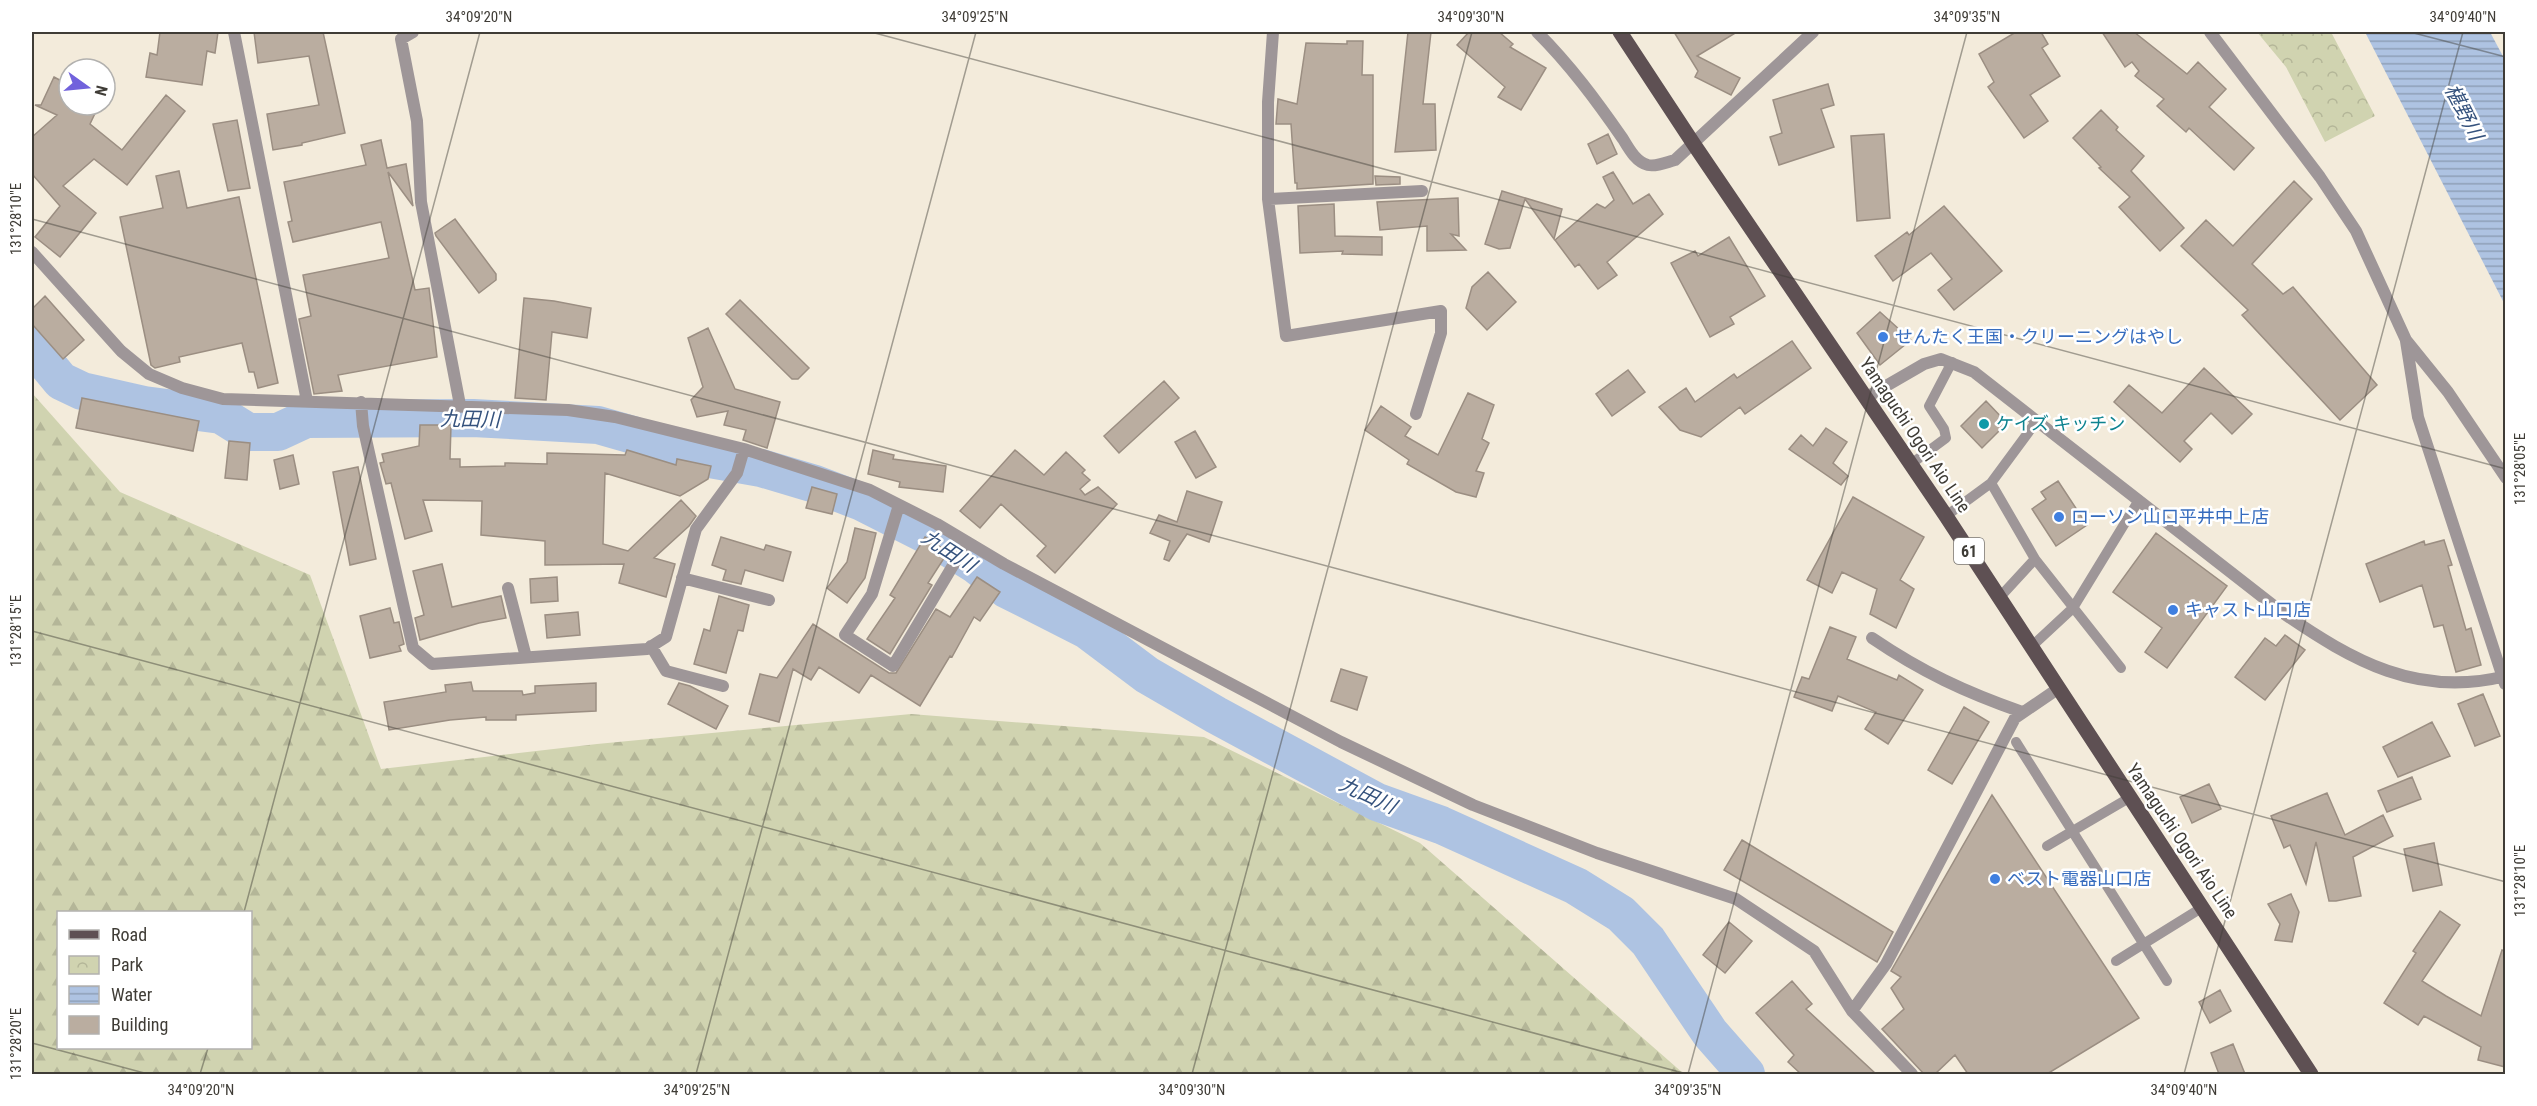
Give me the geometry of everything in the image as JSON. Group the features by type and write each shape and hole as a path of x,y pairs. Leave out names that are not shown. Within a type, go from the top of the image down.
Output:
{"main road":[{"name":"Yamaguchi Ogori Aio Line","path":"1620,32 2000,597 2311,1074"}],"street":[{"path":"234,32 307,401"},
{"path":"413,32 401,39 417,121 421,202 460,405"},
{"path":"1274,32 1268,102 1268,199 1286,336 1441,311 1442,333 1416,414"},
{"path":"1536,32 1567,61 1635,157 1647,165 1660,165 1675,160 1813,32"},
{"path":"2210,32 2320,177 2356,231 2406,340 2448,392 2505,478"},
{"path":"1268,199 1422,191"},
{"path":"32,252 121,351 149,374 182,388 223,399 307,401 361,407 460,405 568,410 615,417 870,490 898,509 1341,742 1473,805 1597,853 1736,898 1815,951 1852,1011 1912,1074"},
{"path":"1867,397 1924,364 1941,359 1952,362 1974,372 2283,613 2331,646 2376,668 2416,679 2464,684 2505,679 2418,417 2406,340"},
{"path":"361,407 363,426 412,648 432,664 647,649 666,637 696,529 737,473 743,452"},
{"path":"898,509 872,594 845,634 892,666 966,545"},
{"path":"682,578 769,600"},
{"path":"508,588 526,657"},
{"path":"1872,638 1906,661 1968,693 2022,712"},
{"path":"651,646 666,670 723,686"},
{"path":"1852,1011 1886,964 2015,718 2060,688"}],"lane":[{"path":"1911,464 1946,438 1944,429 1929,406 1952,362"},
{"path":"1946,516 1991,483 2036,422"},
{"path":"1991,483 2035,559 2121,668"},
{"path":"2032,646 2073,608 2139,500"},
{"path":"2000,597 2035,559"},
{"path":"2016,741 2167,981"},
{"path":"2047,846 2129,798"},
{"path":"2116,961 2203,907"}],"green space":[{"path":"2257,32 2331,32 2375,116 2325,142 2286,67"},
{"path":"32,393 120,492 310,575 381,769 597,744 911,714 1204,737 1420,843 1684,1074 32,1074"}],"water":[{"name":"椹野川","path":"2365,32 2490,32 2505,60 2505,305"}],"building":[{"path":"160,32 218,32 215,53 207,51 202,85 146,77 150,53 157,55"},
{"path":"254,32 323,32 345,133 273,150 267,114 319,105 309,56 258,63"},
{"path":"1408,32 1431,32 1423,104 1435,104 1436,150 1395,152"},
{"path":"1469,32 1499,32 1513,44 1510,47 1546,68 1521,110 1498,97 1505,87 1457,45"},
{"path":"1674,32 1737,32 1697,56 1740,78 1731,95 1695,77 1698,71"},
{"path":"2016,32 2041,32 2048,44 2042,48 2060,76 2030,95 2048,121 2024,138 1988,87 1994,82 1979,54"},
{"path":"2102,32 2134,32 2187,74 2198,62 2226,89 2209,107 2254,148 2234,170 2189,128 2186,132 2157,106 2164,99 2135,76 2139,71 2132,62 2125,67"},
{"path":"1347,41 1363,41 1362,75 1373,75 1373,184 1297,189 1291,124 1276,124 1278,99 1297,104 1306,43 1347,44"},
{"path":"54,77 57,79 57,115 35,105 41,105"},
{"path":"1828,84 1834,105 1821,109 1834,147 1779,165 1770,137 1782,133 1773,100"},
{"path":"166,95 185,111 127,185 94,159 63,186 96,213 60,257 35,237 60,206 32,174 32,137 57,115 57,117 93,117 90,124 122,150"},
{"path":"2101,110 2118,127 2116,130 2144,156 2131,171 2184,228 2160,251 2119,207 2130,197 2099,168 2101,167 2073,138"},
{"path":"237,120 250,188 228,191 213,124"},
{"path":"1608,134 1617,154 1597,164 1588,144"},
{"path":"1884,134 1890,218 1857,221 1851,136"},
{"path":"381,140 387,168 406,164 413,206 388,172 415,290 429,288 437,357 338,375 342,391 314,394 299,319 311,316 303,275 389,258 381,222 293,242 288,222 292,221 284,182 366,165 361,145"},
{"path":"179,171 187,208 239,197 278,383 258,388 254,372 249,372 242,343 179,357 180,362 155,368 151,365 120,217 163,208 156,176"},
{"path":"1613,172 1633,204 1649,194 1663,214 1607,262 1617,275 1598,289 1579,264 1575,267 1555,240 1597,204 1605,208 1614,200 1603,177"},
{"path":"1375,176 1400,177 1400,184 1376,185"},
{"path":"2294,181 2312,199 2252,264 2283,294 2293,287 2377,385 2340,420 2242,315 2248,310 2181,246 2206,220 2233,246"},
{"path":"1502,191 1562,209 1554,239 1525,199 1510,248 1499,249 1485,244"},
{"path":"1458,198 1459,236 1451,234 1466,250 1427,251 1427,226 1380,230 1377,202"},
{"path":"1334,204 1335,236 1382,237 1382,255 1342,254 1343,251 1300,253 1298,206"},
{"path":"1944,206 2002,271 1954,310 1938,290 1952,279 1931,253 1893,281 1875,256 1907,232 1909,235"},
{"path":"455,219 496,274 496,280 479,293 435,233"},
{"path":"1729,237 1765,296 1730,317 1734,324 1710,337 1671,263 1695,251 1698,256"},
{"path":"1488,272 1516,302 1487,330 1466,308 1472,287"},
{"path":"45,296 84,340 63,359 32,324 32,309"},
{"path":"524,298 591,308 587,338 552,332 546,400 515,398"},
{"path":"740,300 809,368 798,379 792,379 726,314"},
{"name":"せんたく王国・クリーニングはやし","path":"1880,312 1911,340 1880,365 1857,333"},
{"path":"708,328 735,389 780,402 767,448 743,440 746,430 724,425 728,411 697,417 691,400 703,387 688,338"},
{"path":"1792,341 1811,368 1745,414 1740,407 1701,437 1680,430 1659,407 1686,388 1695,402 1734,374 1737,378"},
{"path":"2204,368 2252,414 2232,434 2211,413 2184,441 2192,449 2180,462 2114,402 2129,385 2162,413"},
{"path":"1628,370 1645,392 1612,416 1596,394"},
{"path":"1164,381 1179,398 1119,453 1104,436"},
{"path":"1468,393 1494,405 1482,439 1489,443 1476,471 1484,473 1476,497 1456,492 1407,464 1409,460 1365,430 1381,406 1411,427 1405,436 1438,455"},
{"path":"82,398 199,421 193,451 76,428"},
{"name":"ケイズ キッチン","path":"1986,401 2007,423 1982,448 1961,426"},
{"path":"420,425 451,425 450,459 460,459 460,467 505,466 505,463 547,464 547,453 625,455 627,450 676,465 677,459 711,466 708,479 680,496 605,473 603,544 628,551 681,500 696,516 689,526 654,558 675,564 666,597 619,583 624,564 545,565 545,541 481,535 482,501 423,500 432,531 405,539 391,483 386,484 380,463 384,462 382,454 419,446"},
{"path":"1826,428 1847,442 1833,463 1848,476 1841,485 1789,449 1801,435 1813,446"},
{"path":"1195,431 1216,467 1196,478 1175,442"},
{"path":"229,441 250,443 247,480 225,478"},
{"path":"873,450 894,455 893,459 946,466 943,492 899,487 900,482 868,474"},
{"path":"1015,450 1044,475 1066,452 1085,470 1082,473 1090,480 1080,489 1085,495 1098,487 1117,504 1055,573 1037,556 1046,546 1001,504 980,528 960,511"},
{"path":"293,455 299,484 280,489 274,460"},
{"path":"358,467 376,559 350,565 333,472"},
{"name":"ローソン山口平井中上店","path":"2058,481 2087,525 2056,546 2032,509 2046,499 2041,492"},
{"path":"812,487 837,494 832,514 806,508"},
{"path":"1187,491 1222,502 1209,542 1187,534 1169,561 1164,559 1170,541 1150,533 1159,515 1177,522"},
{"path":"1853,497 1924,537 1900,580 1914,589 1896,628 1870,614 1877,589 1842,572 1832,593 1807,580"},
{"path":"855,528 876,533 865,578 847,603 827,588 847,562"},
{"name":"キャスト山口店","path":"2156,533 2227,586 2167,668 2145,652 2162,628 2113,592"},
{"path":"721,537 764,550 766,545 791,552 783,581 745,570 741,584 723,580 726,570 712,565"},
{"path":"925,537 948,552 928,583 932,585 890,654 867,639 895,598 890,595"},
{"path":"2444,540 2452,565 2448,566 2466,630 2471,628 2481,665 2456,672 2443,625 2434,627 2422,585 2380,602 2366,564 2424,541 2425,545"},
{"path":"442,564 452,607 501,596 506,618 479,623 420,640 415,618 424,615 413,571"},
{"path":"557,577 558,601 531,603 530,579"},
{"path":"977,577 1000,592 980,621 974,617 952,657 950,656 920,706 871,675 859,693 819,667 811,680 793,669 779,722 749,714 760,674 777,678 813,624 889,673 896,673 936,609 950,617"},
{"path":"719,596 749,605 743,631 738,630 726,673 694,664 704,629 710,631"},
{"path":"390,608 394,623 399,622 404,644 399,646 401,651 370,658 360,616"},
{"path":"578,612 580,635 547,638 545,615"},
{"path":"1830,627 1856,637 1847,659 1897,680 1899,675 1923,690 1888,744 1865,729 1876,712 1838,696 1832,711 1794,697 1802,677 1809,679"},
{"path":"2285,635 2305,650 2265,700 2235,677 2265,638 2276,646"},
{"path":"1341,669 1367,677 1357,710 1331,701"},
{"path":"471,682 473,691 522,691 523,695 535,693 535,686 596,683 596,711 516,715 516,720 486,720 486,717 450,720 389,730 384,702 446,692 445,685"},
{"path":"679,683 690,686 728,706 716,729 668,704"},
{"path":"2483,694 2500,736 2475,746 2458,704"},
{"path":"1964,707 1989,722 1952,784 1928,770"},
{"path":"2432,722 2450,756 2398,777 2383,747"},
{"path":"2412,777 2421,799 2387,812 2378,791"},
{"path":"2209,784 2221,809 2192,823 2180,797"},
{"path":"2327,793 2345,835 2383,815 2393,836 2353,857 2361,896 2329,901 2316,842 2306,884 2290,845 2284,848 2271,816"},
{"name":"ベスト電器山口店","path":"1992,795 2139,1018 2047,1074 1968,1074 1955,1055 1935,1074 1924,1074 1882,1029 1904,1009 1891,988 1901,977 1891,971"},
{"path":"1742,840 1893,932 1877,962 1724,870"},
{"path":"2434,843 2442,885 2413,891 2404,849"},
{"path":"2291,894 2299,912 2292,942 2275,940 2280,924 2268,904"},
{"path":"2440,911 2460,925 2422,981 2481,1016 2502,950 2505,951 2505,1067 2478,1060 2481,1047 2424,1016 2418,1025 2384,1003 2416,953 2413,951"},
{"path":"1729,922 1752,941 1725,973 1703,955"},
{"path":"1792,981 1812,1004 1806,1009 1876,1074 1801,1074 1788,1062 1794,1055 1756,1013"},
{"path":"2220,990 2231,1011 2210,1023 2199,1002"},
{"path":"2233,1044 2245,1074 2219,1074 2211,1053"}],"waterway":[{"name":"九田川","path":"32,346 61,381 82,391 144,405 221,415 248,432 278,432 306,419 473,418 598,425 633,435 670,452 761,468 815,484 862,502 933,538 976,565 1006,589 1087,630 1147,675 1216,715 1377,802 1441,825 1576,886 1621,914 1648,941 1710,1033 1746,1074"}],"place":[{"name":"せんたく王国・クリーニングはやし","path":"1883,337"},
{"name":"ケイズ キッチン","path":"1984,424"},
{"name":"ローソン山口平井中上店","path":"2059,517"},
{"name":"キャスト山口店","path":"2173,610"},
{"name":"ベスト電器山口店","path":"1995,879"}]}
